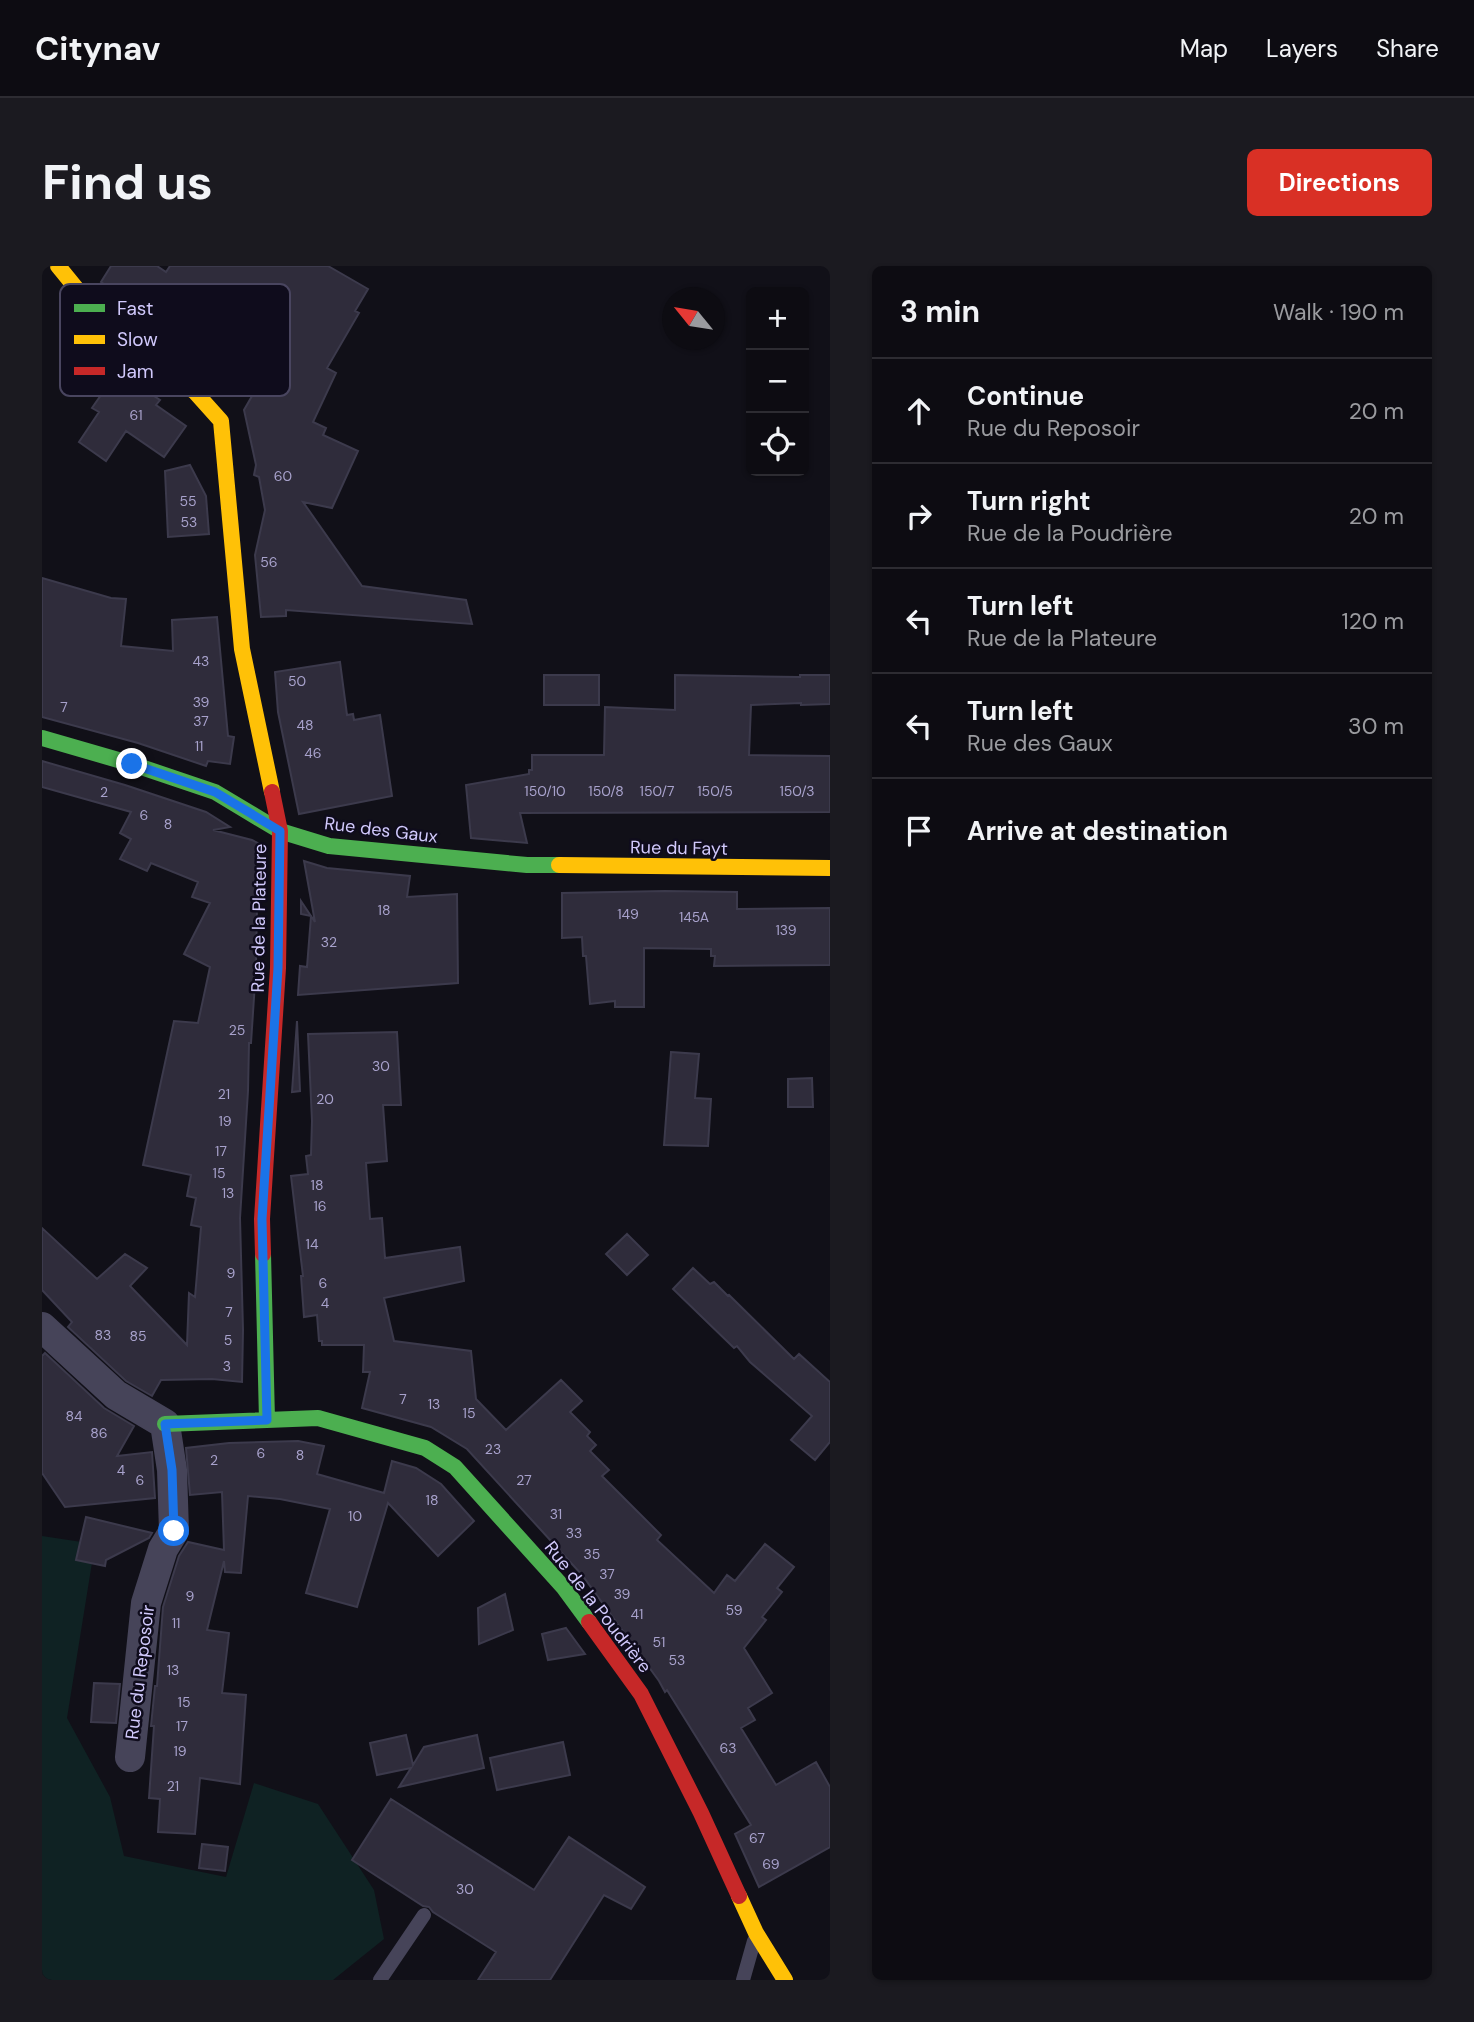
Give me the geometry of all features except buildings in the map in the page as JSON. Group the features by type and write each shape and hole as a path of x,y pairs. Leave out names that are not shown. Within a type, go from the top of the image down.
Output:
{"street":[{"name":"Rue de la Plateure","path":"58,266 73,284"},
{"name":"Rue de la Plateure","path":"199,396 221,421 242,649 280,831 278,968 262,1219 267,1420"},
{"name":"Rue des Gaux","path":"42,738 215,792 280,831 329,846 527,865"},
{"name":"Rue du Fayt","path":"527,865 830,868"},
{"path":"42,1327 116,1395 165,1424"},
{"name":"Rue de la Poudrière","path":"165,1424 318,1418 425,1448 455,1467 564,1588 641,1693 701,1813 756,1933 785,1980"},
{"name":"Rue du Reposoir","path":"130,1757 146,1603 163,1549 174,1531 172,1470 165,1424"}],"lane":[{"path":"380,1980 424,1915"},
{"path":"744,1980 756,1933"}],"green space":[{"path":"42,1536 95,1544 67,1718 110,1797 124,1856 226,1877 254,1783 318,1804 374,1890 384,1939 333,1980 42,1980"}],"traffic: fast":[{"path":"42,738 215,792 280,831 329,846 527,865 559,865"},
{"path":"263,1254 267,1420"},
{"path":"165,1424 318,1418 425,1448 455,1467 564,1588 589,1622"}],"traffic: slow":[{"path":"58,266 73,284"},
{"path":"199,396 221,421 242,649 272,792"},
{"path":"559,865 830,868"},
{"path":"739,1896 756,1933 785,1980"}],"traffic: jam":[{"path":"263,1254 262,1219 278,968 280,831 272,792"},
{"path":"589,1622 641,1694 739,1896"}],"route":[{"path":"132,764 215,792 280,831 278,968 262,1219 267,1420 165,1424 172,1470 174,1531"}]}
